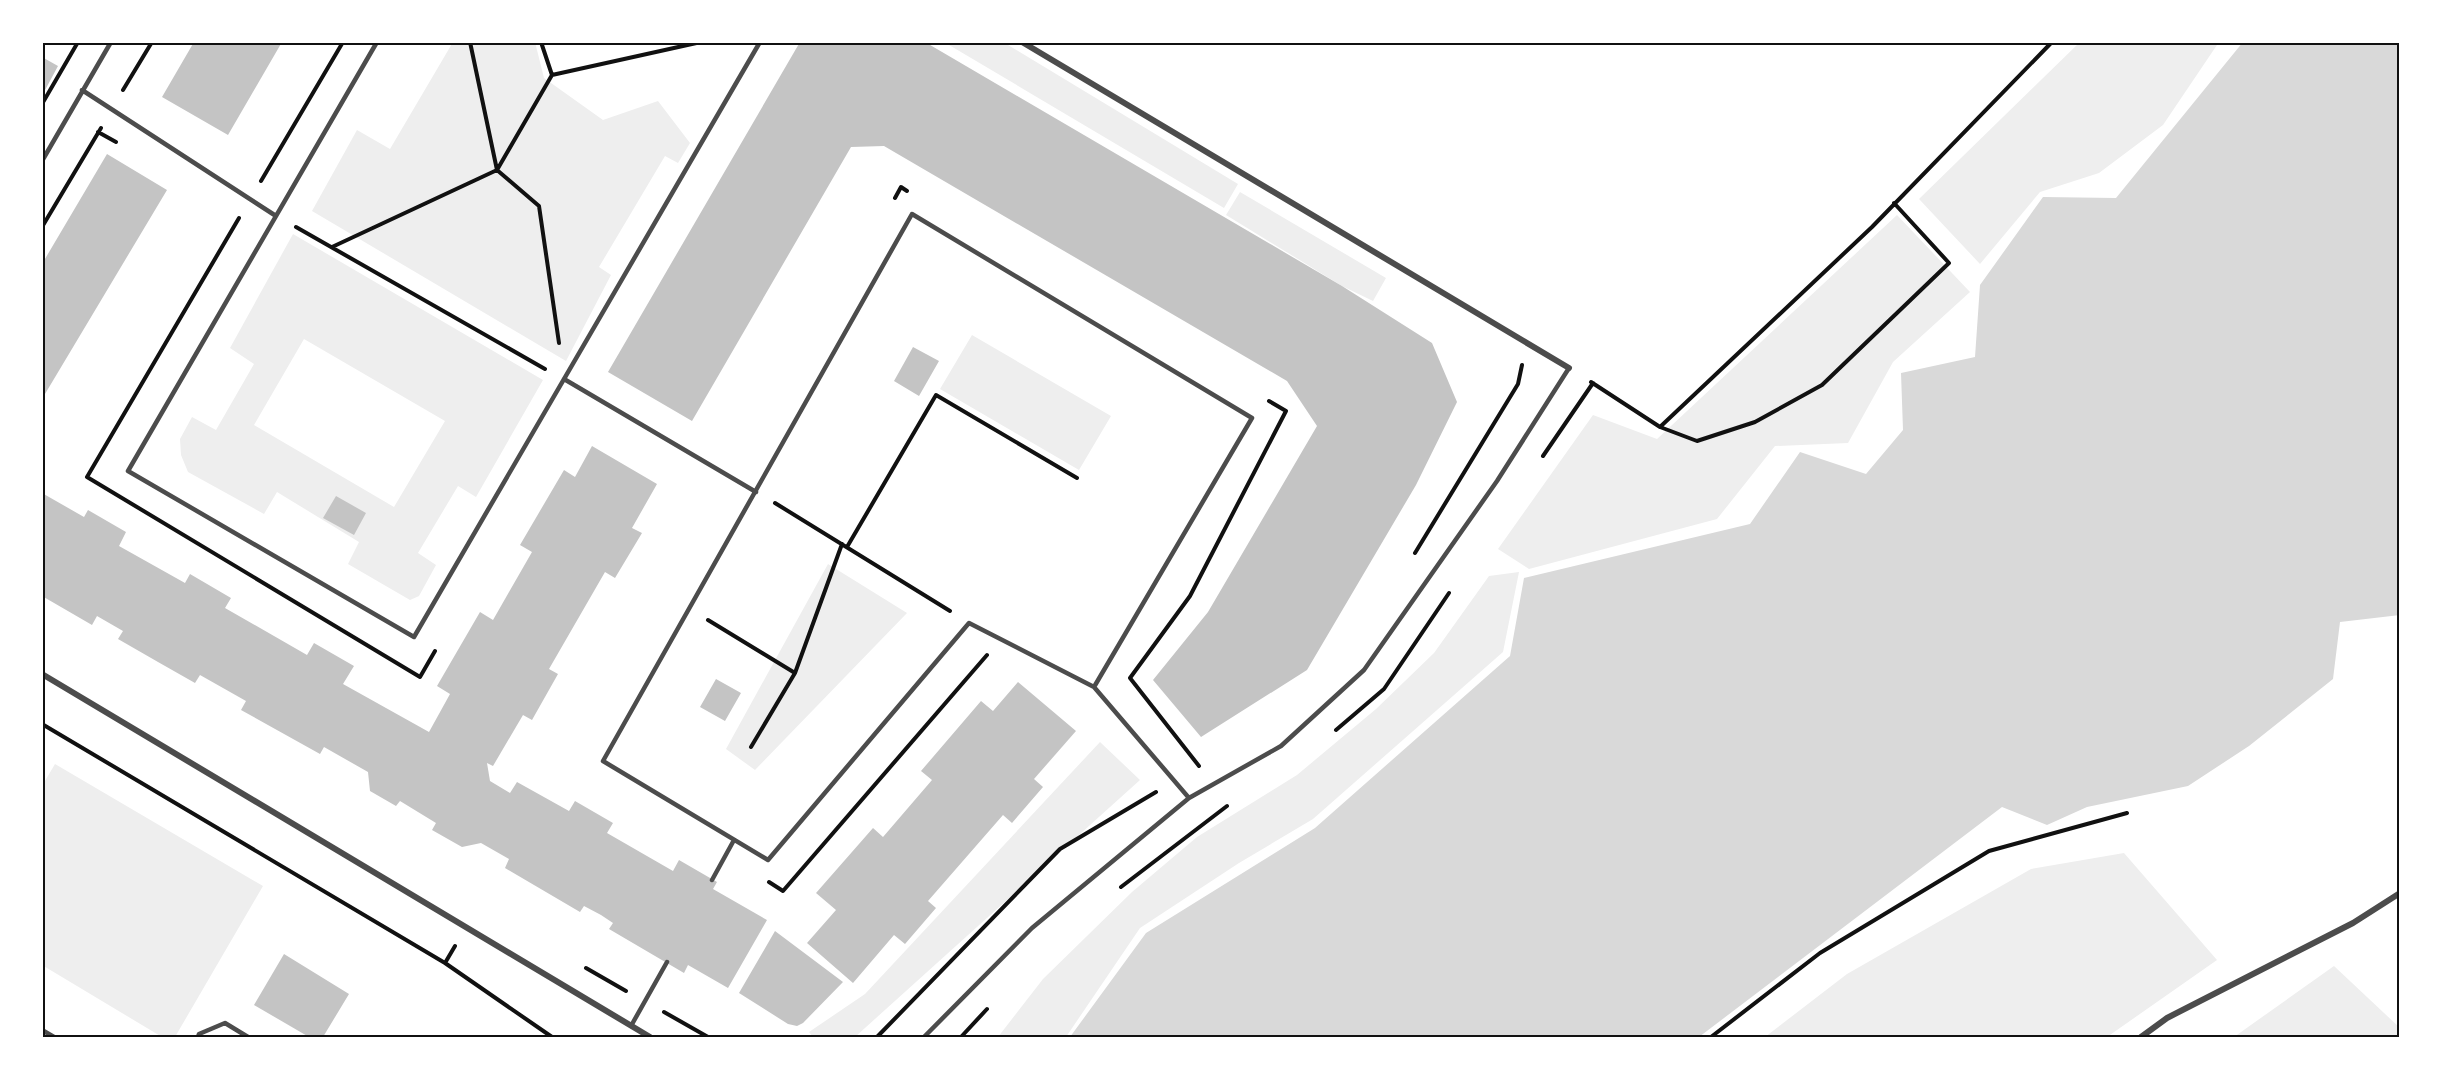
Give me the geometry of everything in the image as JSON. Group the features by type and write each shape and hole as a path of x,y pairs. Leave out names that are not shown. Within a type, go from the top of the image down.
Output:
{"street":[{"path":"1022,42 1569,368"},
{"path":"42,674 650,1037"},
{"path":"2141,1037 2167,1018 2353,922 2400,893"}],"lane":[{"path":"42,161 111,42"},
{"path":"377,42 128,471 414,637 760,42"},
{"path":"82,90 276,216"},
{"path":"1094,687 1252,418 912,214 603,761 768,860 969,623 1094,687 1189,798"},
{"path":"924,1037 1032,928 1189,798 1281,746 1364,670 1497,481 1569,368"},
{"path":"564,379 756,492"},
{"path":"712,880 734,840"},
{"path":"631,1026 667,962"},
{"path":"198,1037 225,1023 248,1037"},
{"path":"42,1030 54,1037"}],"path":[{"path":"42,104 78,42"},
{"path":"42,227 152,42"},
{"path":"343,42 87,477 420,677 438,646"},
{"path":"470,42 497,170 539,206 564,379"},
{"path":"540,42 552,75"},
{"path":"332,247 497,170 552,75 701,42"},
{"path":"1660,427 1894,203 2052,42"},
{"path":"890,208 901,187 911,193"},
{"path":"1569,368 1660,427 1697,441 1755,422 1822,385 1949,263 1894,203"},
{"path":"276,216 564,379"},
{"path":"1412,558 1518,384 1522,364 1516,358"},
{"path":"847,547 936,395 1077,478"},
{"path":"1199,766 1130,678 1190,596 1286,411 1266,399"},
{"path":"756,492 969,623 987,654 997,660"},
{"path":"751,747 795,673 842,544"},
{"path":"690,609 795,673"},
{"path":"764,879 783,891 987,654"},
{"path":"42,724 445,963 552,1037"},
{"path":"877,1037 1060,849 1208,761"},
{"path":"1149,784 1156,792"},
{"path":"1711,1037 1820,953 1989,851 2127,813"}],"shaded area":[{"path":"453,42 535,42 544,78 603,120 658,101 690,143 678,163 665,156 599,267 611,275 566,361 312,211 357,130 390,149"},
{"path":"944,42 1003,42 1238,184 1224,208"},
{"path":"2080,42 2219,42 2163,125 2099,173 2040,192 1980,264 1919,199"},
{"path":"2243,42 2400,42 2400,615 2340,622 2333,679 2249,746 2188,786 2087,807 2047,825 2002,807 1699,1037 1070,1037 1146,933 1315,828 1510,656 1524,578 1750,524 1800,452 1866,474 1903,430 1901,373 1975,357 1980,285 2043,197 2116,198"},
{"path":"1240,192 1386,278 1373,301 1342,286 1226,215"},
{"path":"1897,215 1970,292 1893,362 1848,443 1775,446 1717,519 1529,569 1498,549 1593,415 1657,439"},
{"path":"293,234 543,380 476,497 458,486 418,553 436,565 419,596 410,600 348,564 359,542 277,492 264,514 188,472 181,455 180,439 192,417 216,430 254,364 230,348","holes":["304,339 445,421 394,507 254,425"]},
{"path":"972,335 1111,416 1079,470 940,389"},
{"path":"828,564 907,613 755,770 726,749"},
{"path":"1519,572 1503,652 1313,819 1239,863 1140,928 1066,1037 998,1037 1043,979 1132,892 1197,837 1297,775 1376,709 1434,653 1489,576"},
{"path":"1100,742 1140,780 855,1037 813,1037 809,1032 865,994"},
{"path":"55,764 263,886 175,1037 162,1037 42,965 42,786"},
{"path":"2124,853 2217,960 2107,1037 1765,1037 1847,974 2031,869"},
{"path":"2334,966 2400,1028 2400,1037 2234,1037"}],"building":[{"path":"194,42 282,42 228,135 162,97"},
{"path":"800,42 925,42 1342,286 1432,343 1457,402 1416,485 1307,670 1201,737 1153,680 1208,612 1317,426 1287,381 884,146 851,147 692,421 608,372"},
{"path":"42,57 58,66 44,92 42,91"},
{"path":"107,154 167,190 42,399 42,264"},
{"path":"913,347 939,361 919,396 894,381"},
{"path":"592,446 657,484 632,528 642,533 615,578 605,572 549,669 558,674 532,720 523,715 493,766 487,763 490,781 510,793 517,782 569,811 575,801 613,823 607,833 673,871 679,860 717,882 713,889 767,920 728,988 688,965 684,973 609,929 613,923 601,915 584,906 580,912 505,868 509,859 481,843 462,847 432,830 436,823 400,801 396,806 370,791 368,772 324,747 320,754 241,710 246,701 200,675 195,683 158,662 118,639 123,631 97,616 92,625 42,596 42,493 84,517 88,510 126,532 119,546 185,583 190,574 231,598 225,608 307,655 314,643 354,666 343,684 429,732 450,694 437,686 480,612 493,620 532,552 520,545 564,470 575,477"},
{"path":"336,496 366,513 354,535 323,518"},
{"path":"716,679 741,693 725,721 700,707"},
{"path":"1018,682 1076,731 1034,779 1043,787 1012,823 1003,815 928,901 936,908 905,944 894,935 853,983 807,943 836,910 816,893 873,828 883,837 932,780 921,771 981,701 993,711"},
{"path":"775,931 843,982 803,1023 797,1026 788,1024 739,993"},
{"path":"284,954 349,994 323,1037 309,1037 254,1005"}]}
